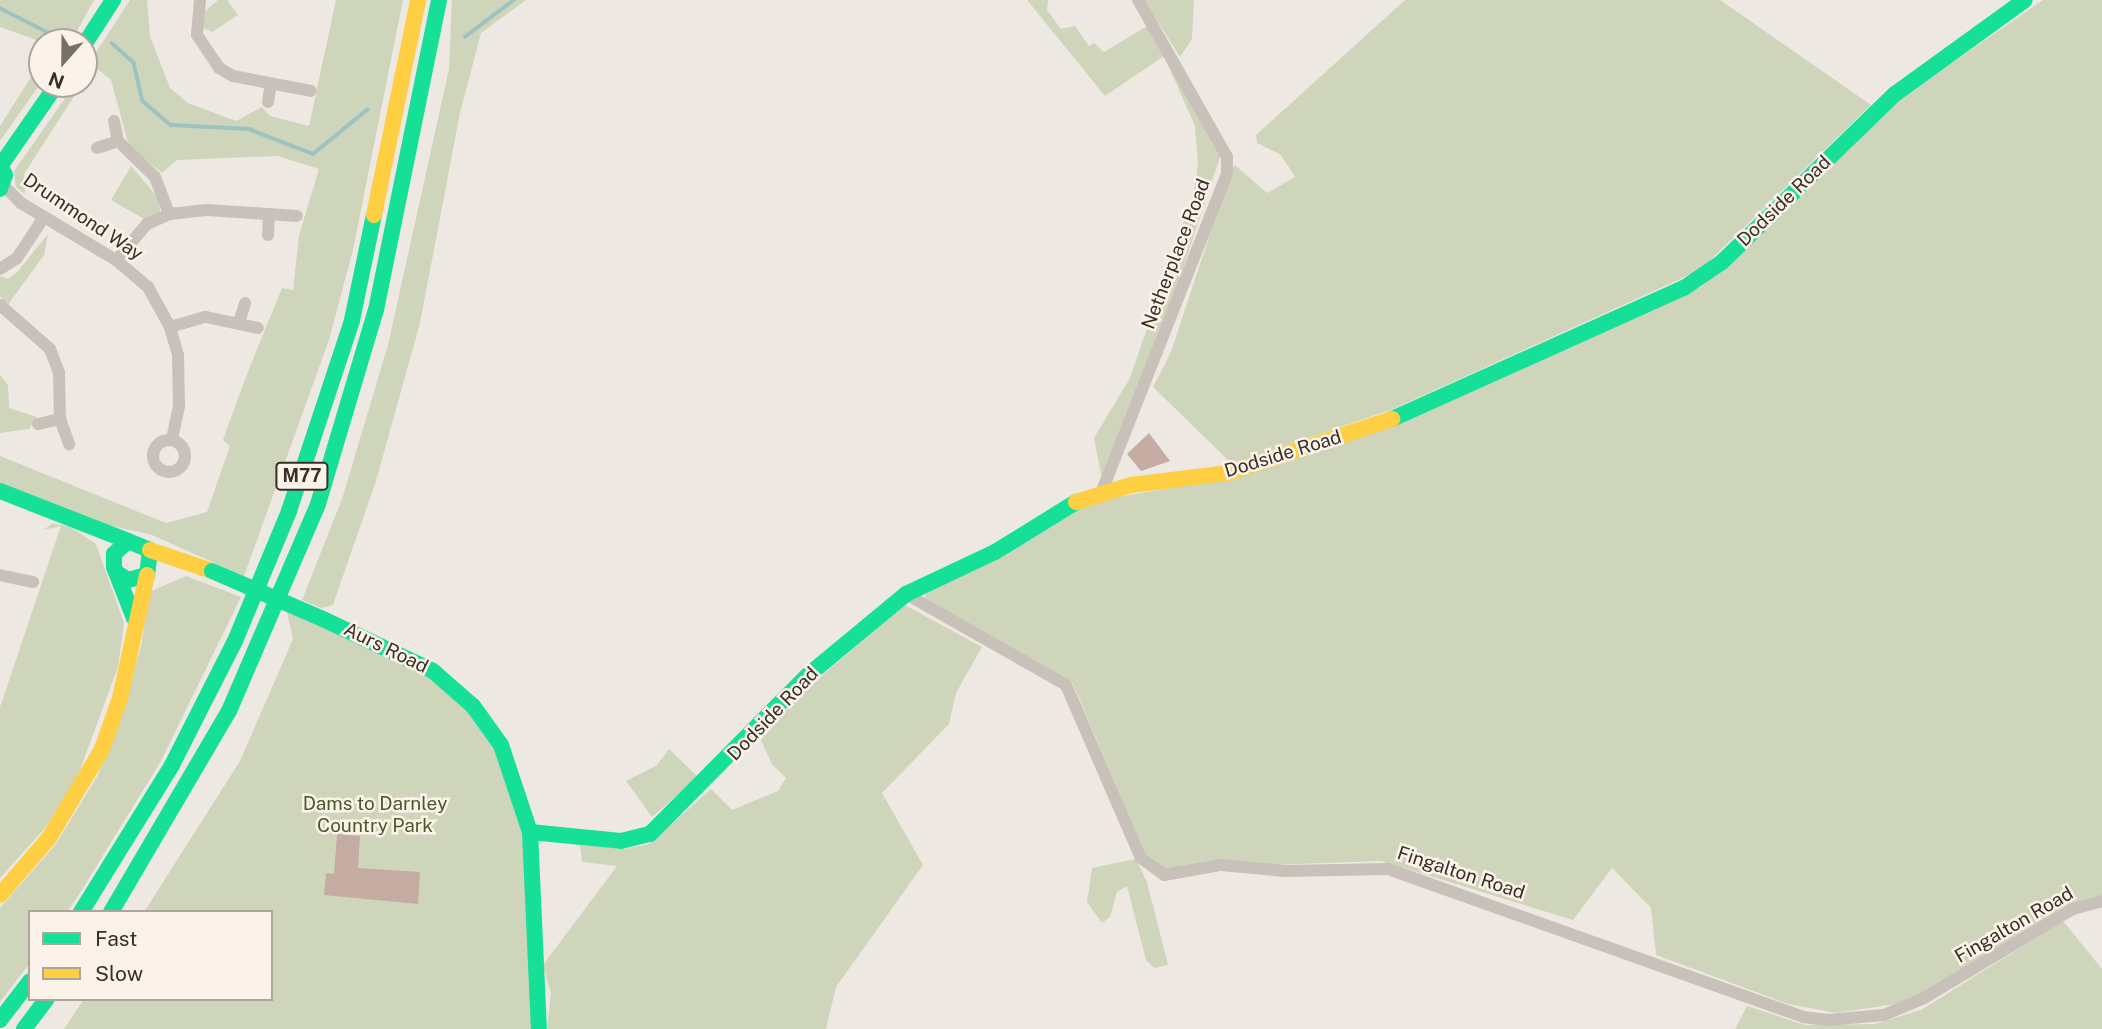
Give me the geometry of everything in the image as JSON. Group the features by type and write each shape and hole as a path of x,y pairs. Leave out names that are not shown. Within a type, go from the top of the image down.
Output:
{"main road":[{"path":"95,28 113,0"},
{"name":"M77","path":"82,910 149,804 211,690 298,489 352,320 418,0"},
{"name":"M77","path":"112,910 224,721 287,587 318,504 376,310 439,0"},
{"name":"Dodside Road","path":"530,832 621,841 650,834 807,676 906,594 995,552 1043,519 1102,491 1228,472 1341,437 1413,411 1685,288 1722,262 1895,94 2025,0"},
{"path":"1,187 0,165 47,98"},
{"path":"0,491 128,541 141,542 150,550 149,572 134,618 120,698 95,764 49,838 0,895"},
{"path":"87,524 115,567 134,618"},
{"path":"115,567 117,548 128,541"},
{"name":"Aurs Road","path":"150,550 212,571 401,652 459,691 508,758 530,832 539,1029"},
{"name":"Aurs Road","path":"149,572 176,565 212,571"},
{"path":"115,567 135,580 149,572"},
{"path":"0,1020 28,984"},
{"path":"24,1029 45,1001"}],"street":[{"path":"200,0 196,23 208,56 233,76 311,91"},
{"name":"Netherplace Road","path":"1102,491 1227,174 1227,157 1138,0"},
{"path":"268,102 271,84"},
{"path":"114,121 118,141 155,177 169,214"},
{"path":"97,148 118,141"},
{"name":"Drummond Way","path":"1,187 44,218 116,260 148,287 170,327 180,384 172,439"},
{"path":"116,260 147,224 169,214 297,216"},
{"path":"268,234 269,214"},
{"path":"0,269 17,258 44,218"},
{"path":"239,322 245,303"},
{"path":"0,305 50,349 60,372 60,419 69,444"},
{"path":"170,327 206,317 258,328"},
{"path":"38,424 60,419"},
{"path":"0,575 33,582"},
{"name":"Fingalton Road","path":"906,594 1066,685 1141,858 1164,875 1221,865 1284,872 1388,869 1803,1017 1828,1020 1884,1015 1914,1002 2073,909 2102,901"}],"green space":[{"path":"0,0 94,0 79,28 28,28 28,37 0,27"},
{"path":"130,0 147,0 150,36 170,88 188,103 236,121 262,107 270,116 309,126 336,0 403,0 353,250 329,340 244,576 152,535 104,524 0,483 0,456 166,523 207,512 230,446 223,440 247,374 282,288 293,290 299,235 319,169 278,156 177,160 162,173 129,146 111,80 98,69 98,49"},
{"path":"218,0 227,0 238,15 212,32 202,27 203,13"},
{"path":"452,0 526,0 481,33 460,113 420,323 376,481 333,605 321,608 302,600 342,499 388,345 449,69"},
{"path":"1027,0 1048,0 1047,10 1061,29 1075,26 1089,46 1094,43 1104,52 1147,26 1164,53 1220,157 1158,344 1102,479 1094,438 1130,378 1193,195 1198,164 1195,126 1164,56 1105,96"},
{"path":"1144,0 1194,0 1192,39 1180,57"},
{"path":"1405,0 1720,0 1871,105 1700,270 1393,409 1232,464 1153,387 1171,352 1230,173 1235,165 1267,193 1295,177 1281,155 1257,143 1256,135"},
{"path":"2043,0 2102,0 2102,898 1903,1003 1836,1013 1788,1004 1656,955 1651,908 1612,868 1573,920 1381,861 1165,869 1147,858 1073,684 925,598 926,590 1083,503 1238,476 1701,287 1891,105"},
{"path":"28,82 30,98 0,141 0,126"},
{"path":"65,98 73,98 24,174 25,194 16,187 14,171"},
{"path":"131,166 159,199 160,212 146,220 111,200"},
{"path":"48,234 44,255 7,306 0,296 0,276 8,279 18,271"},
{"path":"0,375 8,385 9,408 37,417 29,429 0,433"},
{"path":"52,524 70,527 96,544 124,623 118,667 77,778 45,828 0,878 0,707 61,526 43,530"},
{"path":"186,576 241,597 161,761 80,893 68,910 28,910 28,966 0,1002 0,908 56,844 98,775 141,648 149,592"},
{"name":"Dams to Darnley Country Park","path":"285,603 362,635 473,706 524,803 543,1029 64,1029 83,1001 273,1001 273,910 145,910 240,761 293,639"},
{"path":"905,605 982,647 956,693 949,724 882,793 923,865 836,987 826,1029 547,1029 551,993 543,965 617,866 582,862 580,845 625,849 649,844 711,789 732,810 778,791 786,778 772,764 761,740 801,693"},
{"path":"669,749 698,777 652,817 626,781 657,765"},
{"path":"1136,859 1147,882 1168,965 1154,968 1146,960 1127,886 1117,892 1110,917 1102,923 1087,902 1092,868"},
{"path":"2063,921 2102,969 2102,1029 1735,1029 1747,1006 1805,1025 1875,1024 1921,1010"}],"building":[{"path":"1149,433 1170,461 1141,471 1127,454"},
{"path":"337,834 360,836 358,868 420,872 418,904 324,895 326,873 334,874"}],"waterway":[{"path":"465,37 514,0"},
{"path":"0,8 39,28"},
{"path":"112,43 134,63 143,101 171,125 249,129 313,154 367,110"}],"traffic: fast":[{"path":"95,28 113,0"},
{"path":"112,910 229,711 318,504 376,310 439,0"},
{"path":"1392,419 1684,288 1722,262 1895,94 2025,0"},
{"path":"1,165 47,98"},
{"path":"0,165 5,175 0,189"},
{"path":"82,910 172,765 235,641 289,511 352,320 374,215"},
{"path":"0,491 128,541"},
{"path":"530,832 621,841 650,834 807,676 906,594 995,552 1076,502"},
{"path":"117,573 128,580 147,575 150,550 128,541 114,554 114,567 134,618"},
{"path":"212,571 325,620"},
{"path":"325,620 433,671 473,706 501,745 530,832 539,1029"},
{"path":"0,1020 28,984"},
{"path":"24,1029 45,1001"}],"traffic: slow":[{"path":"374,215 418,0"},
{"path":"1076,502 1131,485 1228,473 1392,419"},
{"path":"150,550 212,571"},
{"path":"0,895 49,838 102,749 120,698 147,575"}]}
